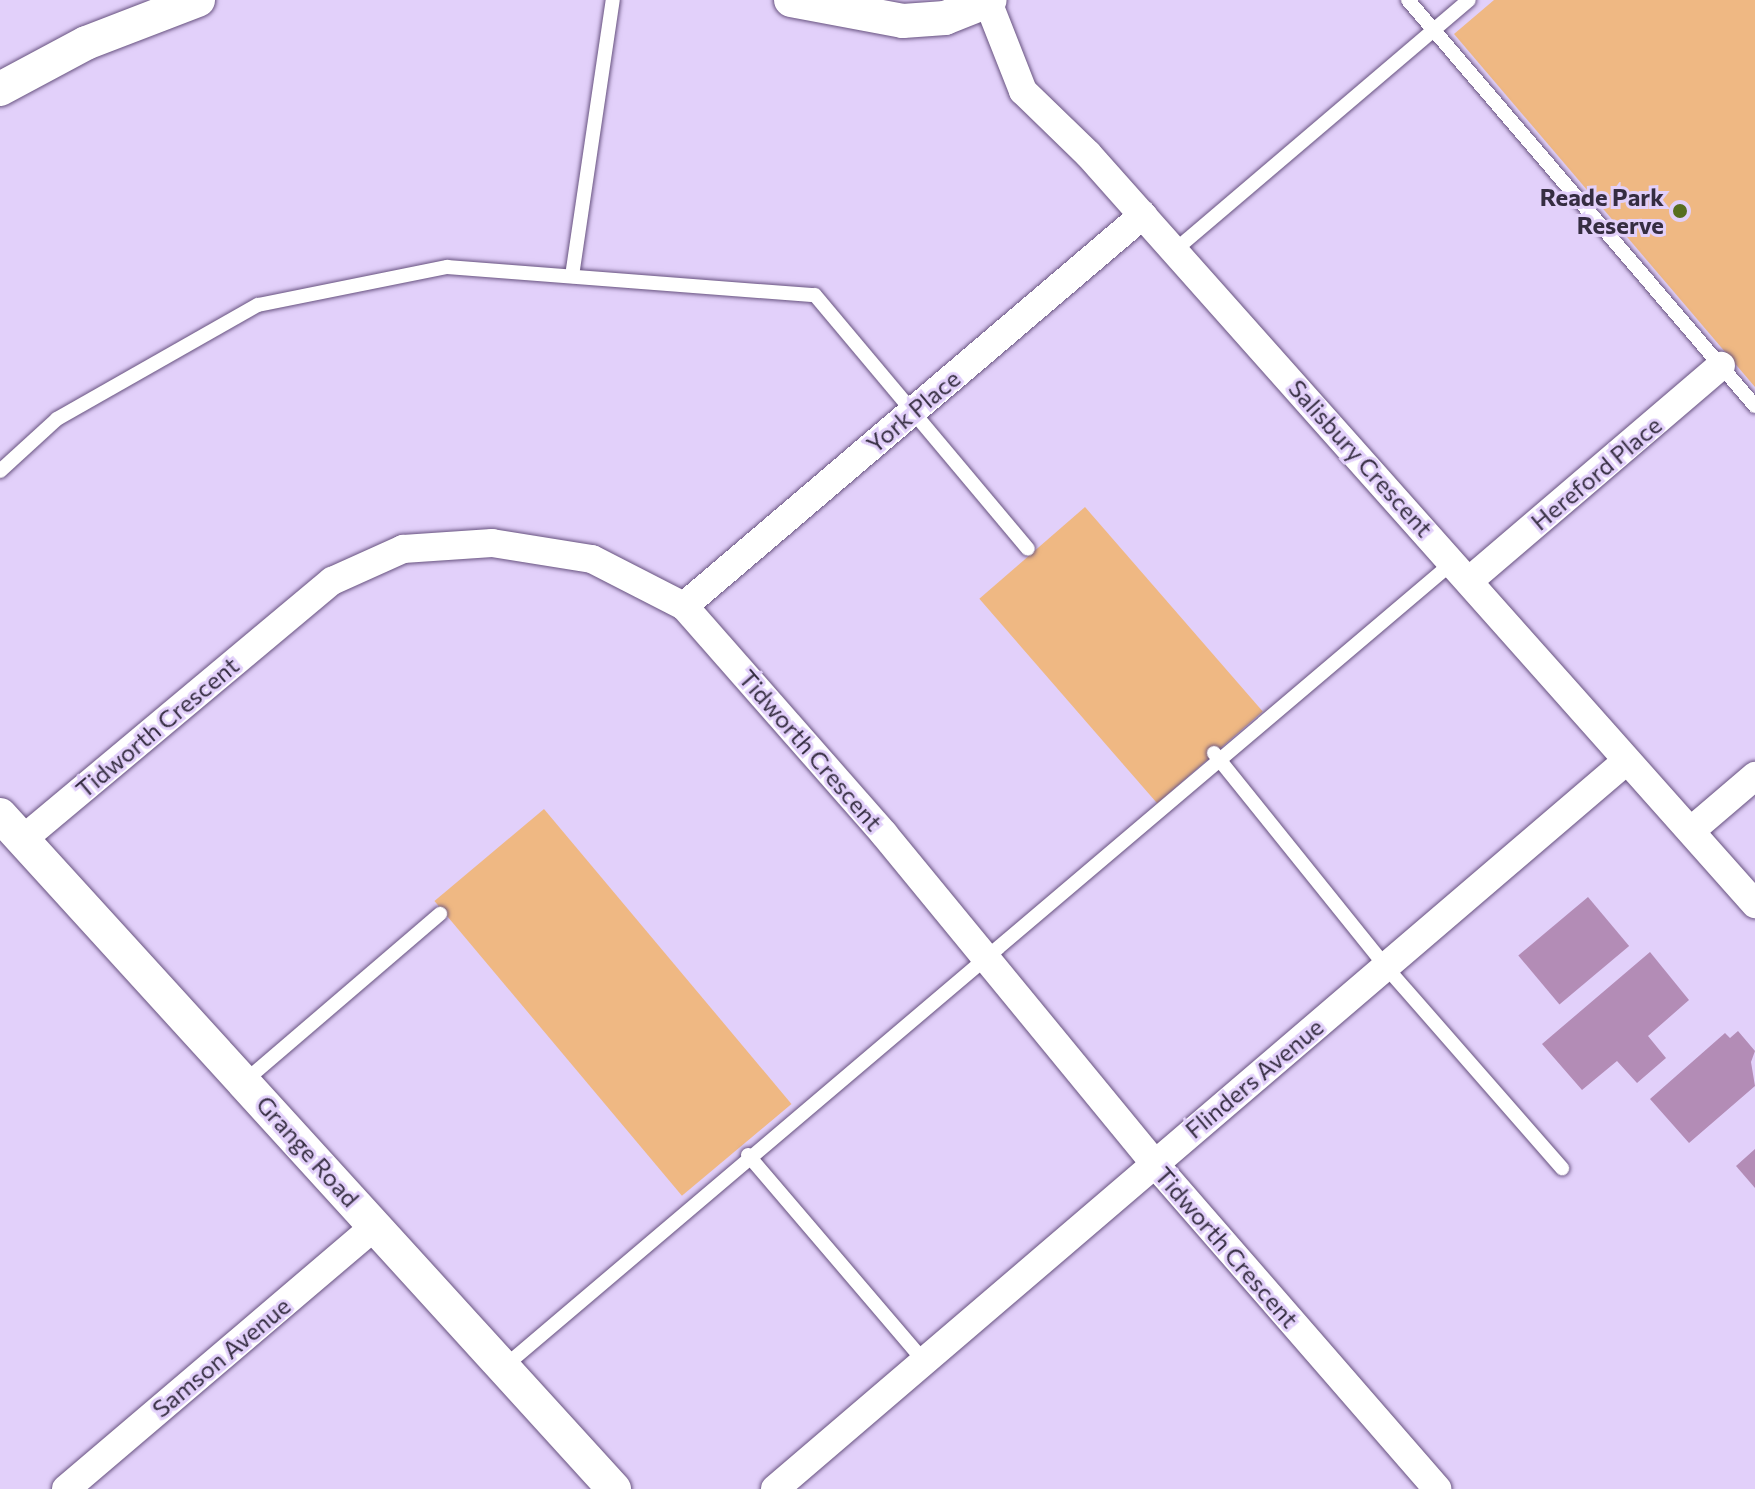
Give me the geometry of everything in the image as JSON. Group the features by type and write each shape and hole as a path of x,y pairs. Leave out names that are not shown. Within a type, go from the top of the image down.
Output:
{"street":[{"path":"2,84 86,43 198,0"},
{"name":"Salisbury Crescent","path":"791,0 903,21 945,18 989,1 1023,91 1143,215 1462,570 1625,762 1693,829 1755,904"},
{"name":"York Place","path":"684,606 1143,215"},
{"name":"Hereford Place","path":"1462,570 1721,366"},
{"name":"Tidworth Crescent","path":"11,828 332,581 403,549 492,543 592,559 684,606 984,955 1154,1163 1437,1489"},
{"name":"Flinders Avenue","path":"775,1489 1625,762"},
{"path":"1693,829 1755,776"},
{"name":"Grange Road","path":"11,828 614,1489"},
{"name":"Samson Avenue","path":"66,1489 376,1225"}],"lane":[{"path":"572,276 613,0"},
{"path":"1408,0 1755,406"},
{"path":"1174,251 1469,0"},
{"path":"0,471 57,419 258,305 447,267 572,276 815,295 1028,549"},
{"path":"505,1366 748,1155 1217,758 1462,570"},
{"path":"1217,758 1385,966 1562,1168"},
{"path":"245,1081 440,914"},
{"path":"748,1155 924,1361"}],"shaded area":[{"name":"Reade Park Reserve","path":"1494,0 1755,0 1755,387 1454,34"},
{"path":"1085,507 1263,712 1157,803 979,599"},
{"path":"544,809 791,1104 682,1196 434,901"}],"building":[{"path":"1588,897 1629,946 1559,1005 1518,955"},
{"path":"1650,952 1689,1000 1648,1036 1666,1058 1637,1083 1617,1061 1582,1090 1542,1044"},
{"path":"1738,1031 1755,1051 1751,1062 1755,1086 1689,1143 1650,1099 1725,1033 1730,1038"},
{"path":"1755,1149 1755,1188 1736,1166"}],"place":[{"name":"Reade Park Reserve","path":"1680,211"}]}
